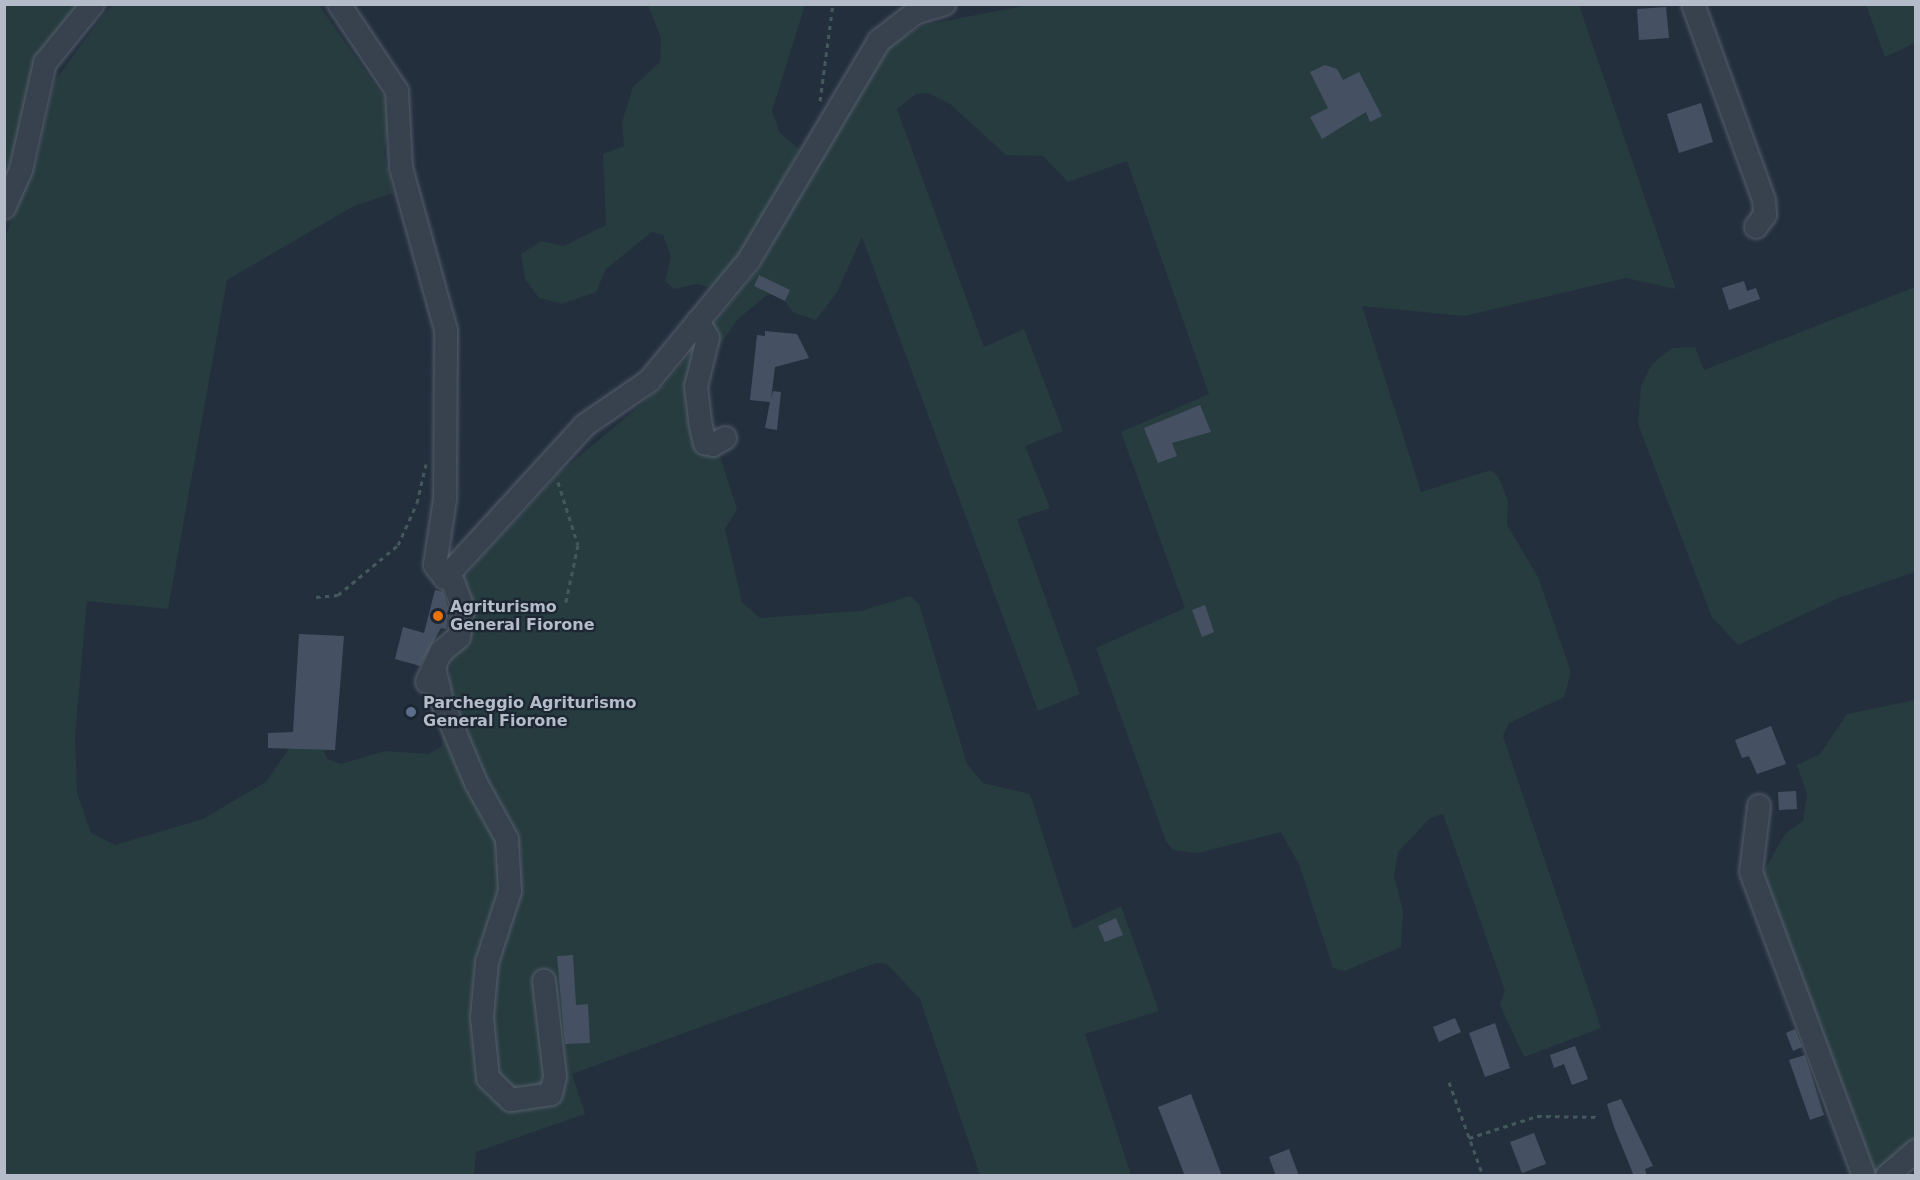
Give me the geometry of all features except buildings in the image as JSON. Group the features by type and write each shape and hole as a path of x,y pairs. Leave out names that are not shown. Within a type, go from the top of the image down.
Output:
{"street":[{"path":"4,208 21,170 45,63 93,4"},
{"path":"339,4 397,91 401,168 446,330 445,500 435,565 440,576 452,576"},
{"path":"544,981 555,1076 551,1094 511,1100 488,1078 482,1017 487,962 510,891 507,839 476,783 431,676 441,652 459,637 461,621 452,576 484,532 549,460 585,425 649,381 763,240 879,41 915,13 945,4"},
{"path":"1694,4 1764,200 1765,215 1756,226"},
{"path":"698,321 708,338 696,387 700,422 705,442 713,445 725,438"},
{"path":"1759,806 1752,873 1864,1176"},
{"path":"1887,1176 1916,1151"}],"path":[{"path":"819,110 832,4"},
{"path":"316,597 338,595 398,545 417,503 427,457"},
{"path":"549,460 578,545 565,606"},
{"path":"1449,1082 1483,1176"},
{"path":"1469,1138 1537,1116 1598,1117"}],"green space":[{"path":"1034,4 1579,5 1676,289 1626,278 1464,316 1362,306 1421,492 1491,470 1499,478 1508,501 1507,525 1538,577 1571,672 1564,697 1509,723 1503,736 1601,1028 1524,1057 1500,1005 1505,991 1443,814 1430,818 1398,852 1394,876 1403,911 1401,947 1345,971 1333,968 1299,864 1281,832 1198,853 1173,850 1166,841 1096,648 1185,608 1121,432 1209,394 1127,161 1068,182 1043,156 1006,155 950,104 928,93 916,94 897,109 984,347 1024,329 1063,431 1025,446 1050,508 1017,519 1080,694 1038,711 862,237 837,292 816,320 794,313 779,294 767,295 738,319 710,359 699,392 737,509 725,529 742,602 760,618 861,611 910,596 919,604 967,764 983,783 1030,794 1073,929 1121,906 1159,1011 1085,1034 1131,1175 980,1175 920,999 887,964 876,963 572,1074 585,1114 476,1152 474,1175 5,1175 4,239 37,159 54,82 103,15 113,5 319,5 385,99 390,118 384,154 393,193 354,206 227,280 168,609 87,601 75,735 77,793 91,833 115,845 203,819 266,782 292,744 318,733 327,759 341,764 385,751 429,754 442,746 460,585 474,566 558,474 663,386 760,267 840,121 892,44 924,25"},
{"path":"5,5 82,5 33,72 5,184"},
{"path":"648,5 805,5 772,111 780,133 799,149 755,233 714,289 697,284 674,289 665,281 671,257 663,235 652,232 606,269 596,292 562,304 539,298 525,279 521,254 541,241 564,246 606,225 603,154 624,146 622,122 633,87 660,62 661,38"},
{"path":"1866,5 1915,5 1915,43 1885,57"},
{"path":"1915,287 1915,572 1841,597 1738,645 1712,617 1638,424 1641,386 1652,364 1672,348 1695,347 1704,370"},
{"path":"1915,700 1915,1150 1883,1175 1858,1175 1845,1160 1758,881 1785,834 1803,821 1807,794 1797,765 1820,754 1847,714"}],"place":[{"name":"Agriturismo General Fiorone","path":"438,616"},
{"name":"Parcheggio Agriturismo General Fiorone","path":"411,712"}]}
